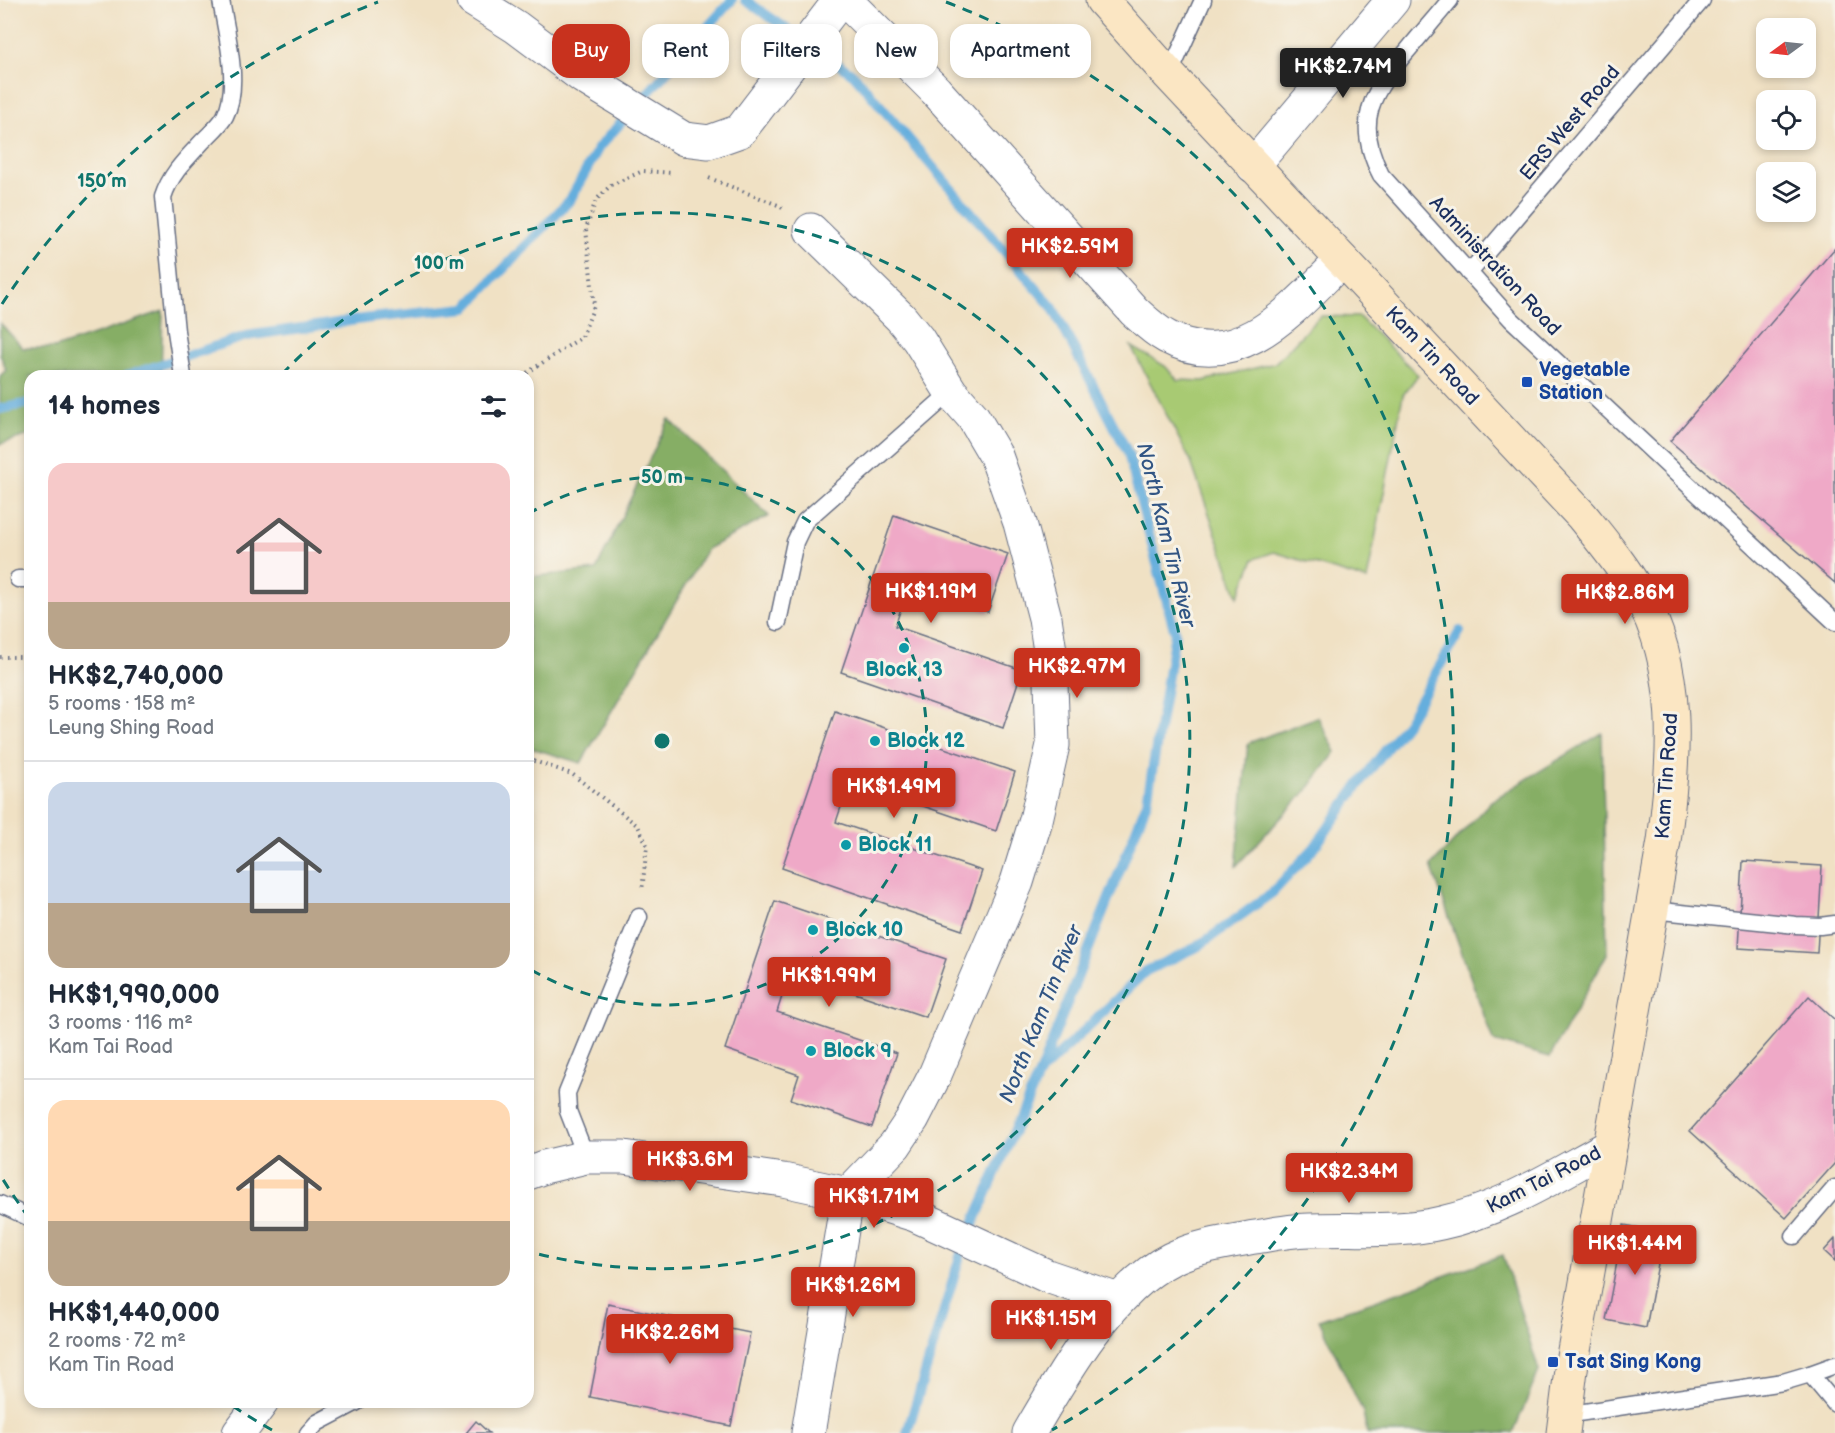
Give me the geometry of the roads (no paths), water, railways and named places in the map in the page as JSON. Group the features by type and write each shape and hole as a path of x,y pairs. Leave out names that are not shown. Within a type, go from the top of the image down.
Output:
{"main road":[{"name":"Kam Tin Road","path":"1102,0 1168,75 1582,516 1641,596 1664,656 1671,688 1669,799 1652,910 1572,1362 1564,1424"}],"street":[{"path":"473,0 516,27 583,77 684,139 709,142 740,131 837,6 936,91 1134,311 1167,337 1186,344 1203,347 1230,345 1255,337 1284,316 1342,260"},
{"path":"1253,165 1393,0"},
{"path":"808,1433 848,1194 895,1144 914,1118 934,1077 1017,882 1036,820 1053,746 1050,651 1045,618 1020,523 996,456 973,417 951,392 918,339 901,318 811,230"},
{"name":"Kam Tai Road","path":"1029,1433 1099,1324 1118,1300 1171,1259 1210,1245 1294,1231 1402,1228 1439,1224 1488,1210 1610,1146"},
{"path":"534,1171 586,1157 634,1158 783,1180 848,1194 915,1215 1047,1276 1118,1300"},
{"path":"239,1433 258,1408"}],"lane":[{"path":"182,370 163,196 175,171 224,117 230,101 231,65 221,0"},
{"path":"1168,75 1203,0"},
{"name":"Administration Road","path":"1450,0 1380,84 1372,102 1368,120 1368,139 1372,158 1381,175 1511,319 1835,622"},
{"name":"ERS West Road","path":"1469,273 1702,0"},
{"path":"778,622 795,542 806,521 951,392"},
{"path":"1652,910 1796,925 1835,924"},
{"path":"586,1157 568,1111 567,1093 639,917"},
{"path":"1794,1236 1835,1188"},
{"path":"0,1204 24,1215"},
{"path":"1564,1424 1783,1382 1835,1365"},
{"path":"1810,1374 1835,1404"},
{"path":"308,1433 316,1423 345,1408"}],"waterway":[{"path":"145,370 246,336 371,318 466,308 570,200 599,147 732,0"},
{"name":"North Kam Tin River","path":"745,0 854,75 1053,308 1128,453 1175,633 1147,802 1040,1072 962,1250 907,1433"},
{"path":"0,409 24,404"},
{"path":"1044,1069 1146,971 1197,947 1272,893 1314,848 1408,721 1460,631"}],"place":[{"name":"Vegetable Station","path":"1527,382"},
{"name":"Block 13","path":"904,648"},
{"name":"Block 12","path":"875,741"},
{"name":"Block 11","path":"846,845"},
{"name":"Block 10","path":"813,930"},
{"name":"Block 9","path":"811,1051"},
{"name":"Tsat Sing Kong","path":"1553,1362"}]}
